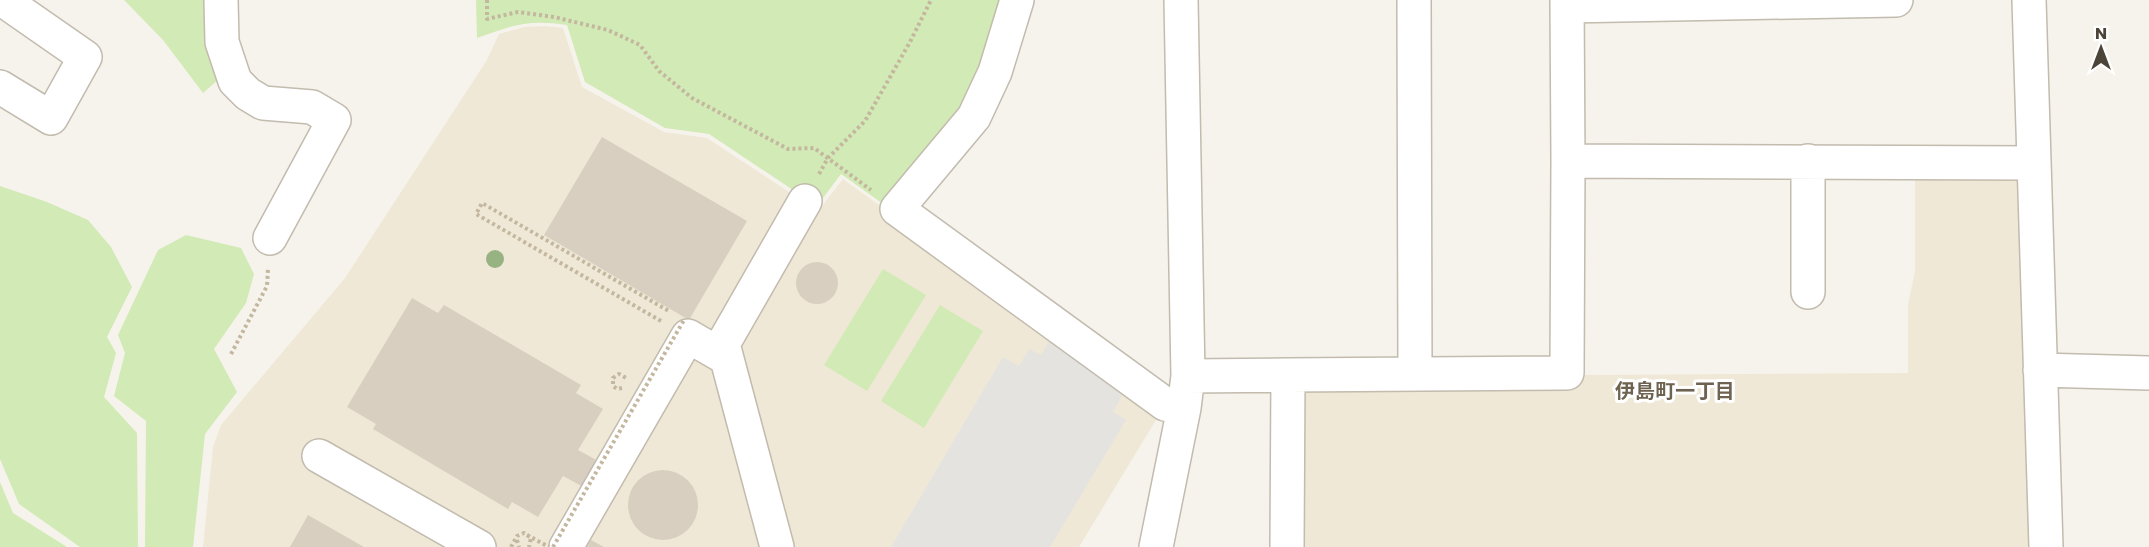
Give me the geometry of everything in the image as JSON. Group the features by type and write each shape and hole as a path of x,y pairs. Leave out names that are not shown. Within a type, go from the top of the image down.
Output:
{"street":[{"path":"0,87 51,118 85,57 3,0"},
{"path":"221,0 222,42 235,81 248,94 263,103 312,107 334,120 270,238"},
{"path":"1017,0 995,72 974,117 897,209 1165,404 1184,408"},
{"path":"1156,547 1184,408 1188,376 1181,0"},
{"path":"1414,0 1415,373"},
{"path":"1188,376 1567,373 1567,3 1896,0"},
{"path":"2028,0 2046,547"},
{"path":"1568,161 2033,163"},
{"path":"1808,161 1808,292"},
{"path":"777,547 723,344 805,201"},
{"path":"566,547 681,326 726,358"},
{"path":"2040,370 2149,373"},
{"path":"1287,547 1288,375"},
{"path":"319,456 479,547"}],"path":[{"path":"487,0 487,19 518,12 554,17 608,30 639,45 659,71 692,98 788,149 814,148 897,209"},
{"path":"828,158 865,121 931,0"},
{"path":"482,203 681,326 476,214 482,203"},
{"path":"231,354 267,286 270,238"},
{"path":"554,547 681,326"},
{"path":"615,388 611,382 613,378 622,375"},
{"path":"511,547 517,536 524,533 531,538 529,547"},
{"path":"519,547 516,542 518,537 524,534 549,547"}],"shaded area":[{"path":"524,27 563,28 582,87 664,132 707,138 818,211 843,179 1162,410 1079,547 203,547 213,447 221,425 345,278 487,60 499,34"},
{"path":"1915,175 2021,177 2032,547 1294,547 1295,385 1583,375 1908,373 1908,304 1915,271"},
{"path":"1049,341 1124,385 1119,394 1122,396 1113,412 1126,420 1050,547 891,547 1003,357 1019,366 1029,349 1041,355"}],"green space":[{"path":"124,0 205,0 219,79 203,93 163,40"},
{"path":"476,0 1011,0 967,113 886,206 841,174 817,206 709,134 665,128 585,82 567,25 521,24 477,38"},
{"path":"0,186 47,202 88,220 111,247 132,287 107,337 116,353 104,397 137,433 138,547 80,547 19,504 0,459"},
{"path":"186,235 241,248 254,274 246,303 214,349 237,392 205,434 193,547 145,547 146,421 114,396 125,353 118,335 158,250"},
{"path":"883,269 926,295 867,391 824,365"},
{"path":"940,305 983,331 924,428 881,401"},
{"path":"0,482 13,513 67,547 0,547"}],"building":[{"path":"602,137 747,221 689,320 544,235"},
{"path":"817,262 832,268 838,283 832,298 817,304 802,298 796,283 802,268"},
{"path":"412,298 438,313 444,305 581,385 576,393 603,409 578,450 602,463 587,489 563,476 538,517 512,502 508,509 373,429 376,424 347,407"},
{"path":"656,470 670,470 683,475 693,485 698,505 693,525 683,535 670,540 656,540 643,535 633,525 628,512 628,498 633,485 643,475"},
{"path":"308,515 364,547 290,547"},
{"path":"591,540 604,547 587,547"}],"district":[{"name":"伊島町一丁目","path":"1675,391"}]}
